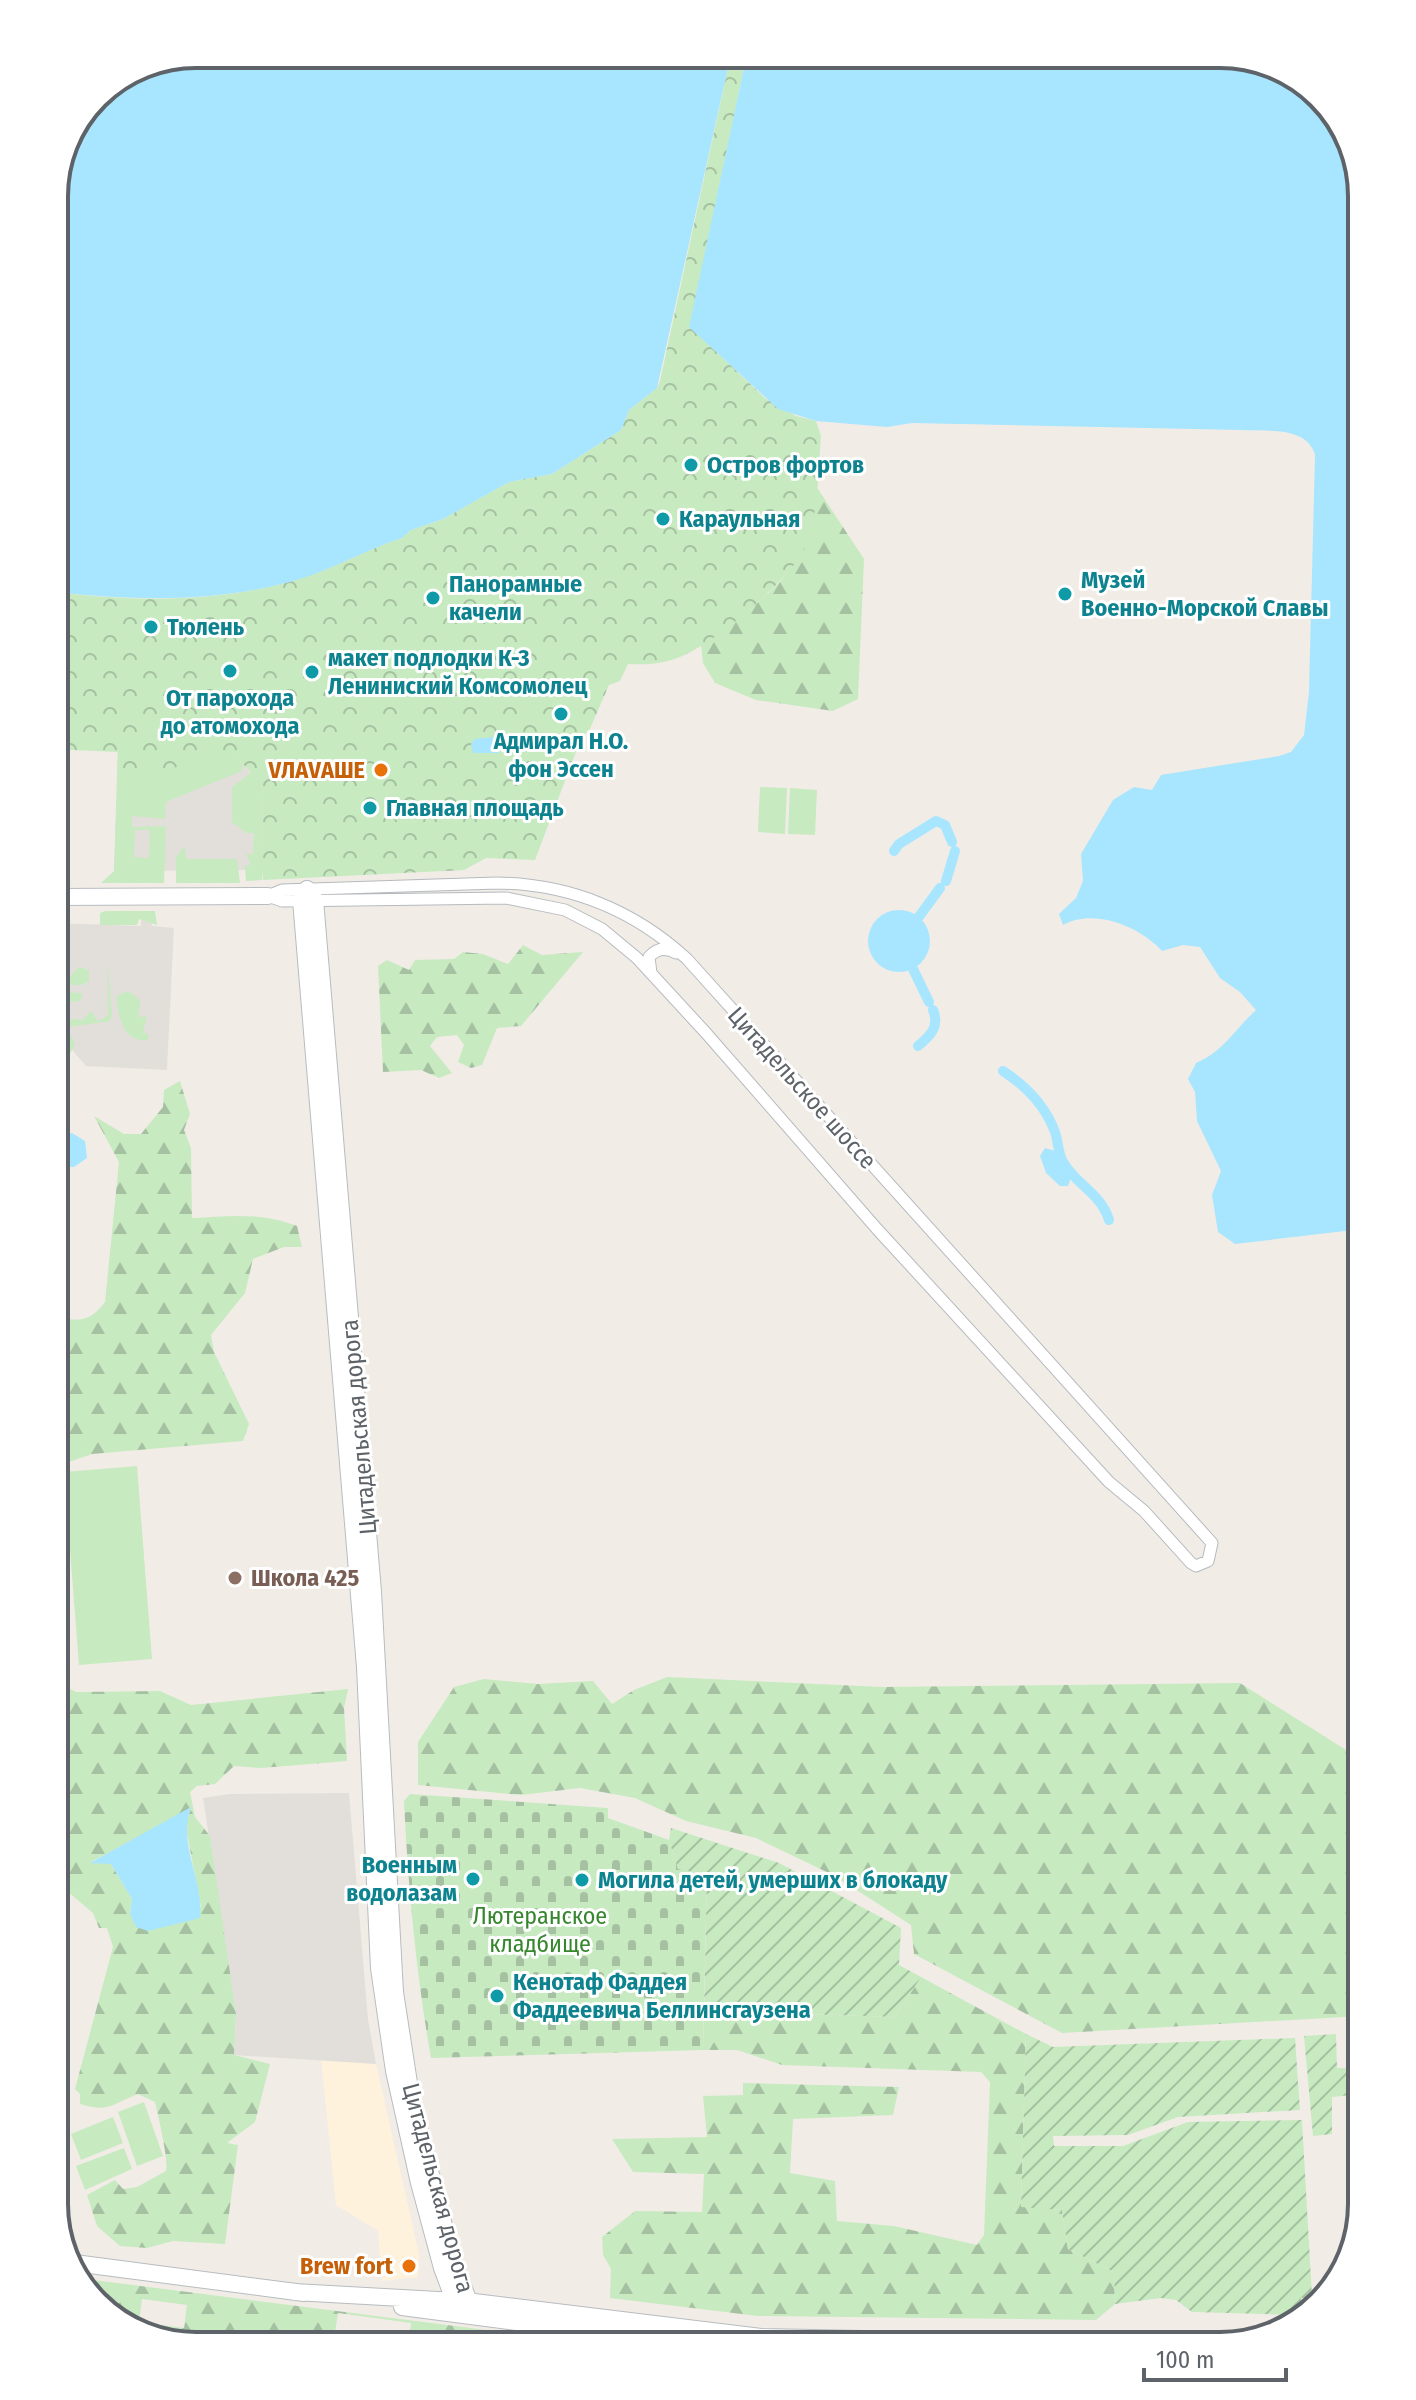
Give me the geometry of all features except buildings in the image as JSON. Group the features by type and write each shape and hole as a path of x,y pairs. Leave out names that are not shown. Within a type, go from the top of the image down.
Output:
{"street":[{"name":"Цитадельское шоссе","path":"68,897 268,896 282,901 307,896 497,883 568,891 619,911 669,943 687,959 1212,1543 1208,1561 1196,1566 1144,1511 1091,1463 651,973 602,929 565,910 539,903 467,897 307,896"},
{"name":"Цитадельская дорога","path":"307,896 365,1667 379,1968 399,2099 442,2268 463,2306"},
{"name":"Цитадельская дорога","path":"307,896 373,1592 395,1992 411,2096 463,2306"},
{"path":"651,973 649,957 659,950 669,949 687,959"},
{"path":"83,2264 294,2292 712,2332"},
{"path":"420,2298 436,2289 442,2268"},
{"path":"294,2292 420,2298 616,2332"}],"shaded area":[{"path":"232,754 262,784 263,870 114,871 117,787"},
{"path":"141,916 151,916 152,926 174,928 167,1070 86,1066 68,1045 68,923 141,926"},
{"path":"349,1793 368,2019 376,2064 234,2055 236,2014 203,1798 229,1794"},
{"path":"321,2059 376,2064 419,2254 418,2277 382,2281 378,2231 336,2205"}],"green space":[{"name":"Остров фортов","path":"728,68 744,68 690,327 766,399 796,416 816,421 821,436 810,534 798,560 785,575 732,624 696,649 675,659 628,664 620,681 609,685 589,731 582,736 535,860 486,858 464,870 263,880 262,784 233,754 134,777 117,787 118,752 70,750 68,593 146,599 208,596 269,587 326,570 402,538 411,530 443,519 509,482 552,474 621,430 629,410 657,388"},
{"path":"816,486 864,559 858,699 833,711 756,700 715,683 703,663 701,645 765,596 794,563 812,517"},
{"path":"118,743 270,754 234,755 243,764 242,771 166,802 165,819 132,816 132,827 166,826 164,883 101,883 114,871","holes":["135,830 150,830 149,858 134,857"]},
{"path":"252,772 262,784 263,870 262,880 246,881 245,865 251,865 246,854 253,854 254,833 246,833 232,822 232,787"},
{"path":"760,787 787,788 785,834 758,832"},
{"path":"790,788 817,790 815,835 788,834"},
{"path":"185,846 186,859 237,859 240,883 176,883 176,857"},
{"path":"155,911 157,925 139,919 137,925 100,925 100,913"},
{"path":"523,945 542,955 583,952 521,1026 497,1028 482,1065 471,1068 458,1062 464,1045 457,1035 437,1037 430,1046 452,1073 439,1078 421,1070 383,1072 378,966 387,960 409,970 415,960 454,959 463,952 483,954 508,964"},
{"path":"107,959 110,1021 68,1027 68,1019 83,1020 91,1011 98,1021 108,1016"},
{"path":"79,967 89,970 89,981 82,985 68,985 68,979"},
{"path":"68,992 83,993 80,1001 68,1002"},
{"path":"124,992 132,993 140,1001 139,1017 147,1016 143,1033 148,1033 148,1040 132,1037 123,1027 116,997"},
{"path":"68,1029 75,1045 68,1055"},
{"path":"180,1081 190,1114 184,1130 191,1148 192,1218 245,1216 284,1222 297,1226 302,1247 284,1247 253,1259 245,1293 211,1335 214,1352 249,1424 243,1441 92,1454 68,1461 68,1318 89,1317 105,1302 119,1162 94,1116 124,1134 141,1134 163,1107 164,1090"},
{"path":"137,1466 152,1659 79,1665 68,1523 68,1472"},
{"path":"667,1677 883,1687 1240,1683 1348,1751 1348,2017 1062,2033 914,1954 911,1925 835,1876 756,1838 686,1821 635,1798 580,1788 521,1795 418,1785 418,1742 454,1687 484,1679 538,1684 593,1681 612,1704 634,1690"},
{"path":"68,1688 76,1692 160,1691 191,1705 348,1689 344,1708 347,1761 261,1768 234,1766 215,1784 197,1786 190,1792 195,1817 210,1836 236,2014 234,2055 270,2064 255,2122 227,2143 238,2145 225,2244 173,2241 147,2248 120,2246 97,2226 87,2195 115,2180 123,2189 137,2187 166,2171 166,2158 155,2102 138,2094 116,2104 90,2107 80,2104 80,2094 75,2089 113,1947 107,1928 99,1928 93,1913 68,1892","holes":["191,1809 185,1823 201,1907 130,1914 132,1899 111,1864 91,1862"]},
{"name":"Лютеранское кладбище","path":"410,1794 608,1808 608,1818 669,1840 678,1869 707,1873 703,2050 431,2058 410,1898 404,1801"},
{"path":"671,1828 779,1863 901,1928 899,1965 921,1977 895,2017 805,2014 704,2016 707,1874 678,1869 669,1840"},
{"path":"921,1977 1026,2034 1021,2206 1062,2210 1068,2249 1114,2272 1115,2304 1096,2320 758,2316 610,2298 611,2269 603,2255 602,2237 635,2211 702,2212 704,2174 633,2172 612,2139 707,2137 703,2096 743,2095 743,2083 899,2087 893,2115 793,2119 790,2173 835,2181 837,2221 894,2226 977,2245 984,2235 990,2082 981,2072 782,2065 737,2050 703,2050 704,2016 805,2014 895,2017"},
{"path":"1026,2034 1053,2047 1295,2038 1300,2110 1178,2117 1128,2135 1053,2136 1054,2146 1123,2146 1188,2122 1302,2120 1312,2292 1284,2315 1192,2312 1176,2300 1161,2298 1115,2304 1114,2272 1068,2249 1062,2210 1021,2207"},
{"path":"1336,2034 1337,2068 1348,2068 1348,2095 1332,2097 1332,2134 1313,2136 1304,2036"},
{"path":"144,2102 163,2156 137,2166 118,2112"},
{"path":"113,2117 123,2143 81,2160 71,2134"},
{"path":"124,2148 132,2169 85,2190 76,2166"},
{"path":"94,2280 501,2332 410,2332 411,2323 338,2313 335,2332 171,2330 151,2324 184,2328 187,2305 142,2299 139,2319 112,2300"}],"water":[{"path":"196,68 728,68 657,388 629,410 621,430 552,474 509,482 443,519 411,530 402,538 313,575 270,587 208,596 116,597 68,593 68,188 78,147 105,105 147,78 171,70"},
{"path":"744,68 1228,68 1245,70 1277,81 1304,100 1326,125 1335,139 1346,171 1348,196 1348,1231 1235,1244 1218,1232 1212,1195 1221,1171 1197,1121 1195,1092 1188,1079 1196,1063 1221,1046 1256,1010 1240,992 1220,978 1200,947 1183,945 1162,951 1141,934 1116,922 1088,918 1063,925 1059,914 1076,898 1083,881 1081,854 1113,800 1134,787 1152,790 1161,775 1291,752 1304,735 1309,692 1315,454 1310,445 1293,434 1272,431 912,423 887,427 816,421 778,409 689,327"},
{"path":"493,737 500,742 499,753 473,753 471,744 475,739"},
{"path":"899,910 921,919 930,941 921,963 899,972 877,963 868,941 877,919"},
{"path":"68,1133 85,1141 87,1158 74,1167 68,1167"},
{"path":"1045,1148 1062,1153 1073,1172 1068,1186 1060,1186 1046,1173 1040,1156"},
{"path":"191,1807 187,1835 200,1918 148,1931 136,1927 130,1914 132,1899 111,1864 90,1863"}],"pier":[{"path":"951,424 1191,431 1192,435 953,428"}],"waterway":[{"path":"894,851 899,844 936,821 945,825 952,842"},
{"path":"946,881 955,851"},
{"path":"918,918 940,888"},
{"path":"913,969 929,1002"},
{"path":"918,1046 930,1035 934,1026 933,1010"},
{"path":"1003,1071 1040,1105 1051,1122 1063,1162 1100,1203 1109,1220"}],"place":[{"name":"Остров фортов","path":"691,465"},
{"name":"Караульная","path":"663,519"},
{"name":"Музей Военно-Морской Славы","path":"1065,594"},
{"name":"Панорамные качели","path":"433,598"},
{"name":"Тюлень","path":"151,627"},
{"name":"От парохода до атомохода","path":"230,671"},
{"name":"макет подлодки К-3 Лениниский Комсомолец","path":"312,672"},
{"name":"Адмирал Н.О. фон Эссен","path":"561,714"},
{"name":"VЛАVАШЕ","path":"381,770"},
{"name":"Главная площадь","path":"370,808"},
{"name":"Школа 425","path":"235,1578"},
{"name":"Военным водолазам","path":"473,1879"},
{"name":"Могила детей, умерших в блокаду","path":"582,1880"},
{"name":"Кенотаф Фаддея Фаддеевича Беллинсгаузена","path":"497,1996"},
{"name":"Brew fort","path":"409,2266"}]}
